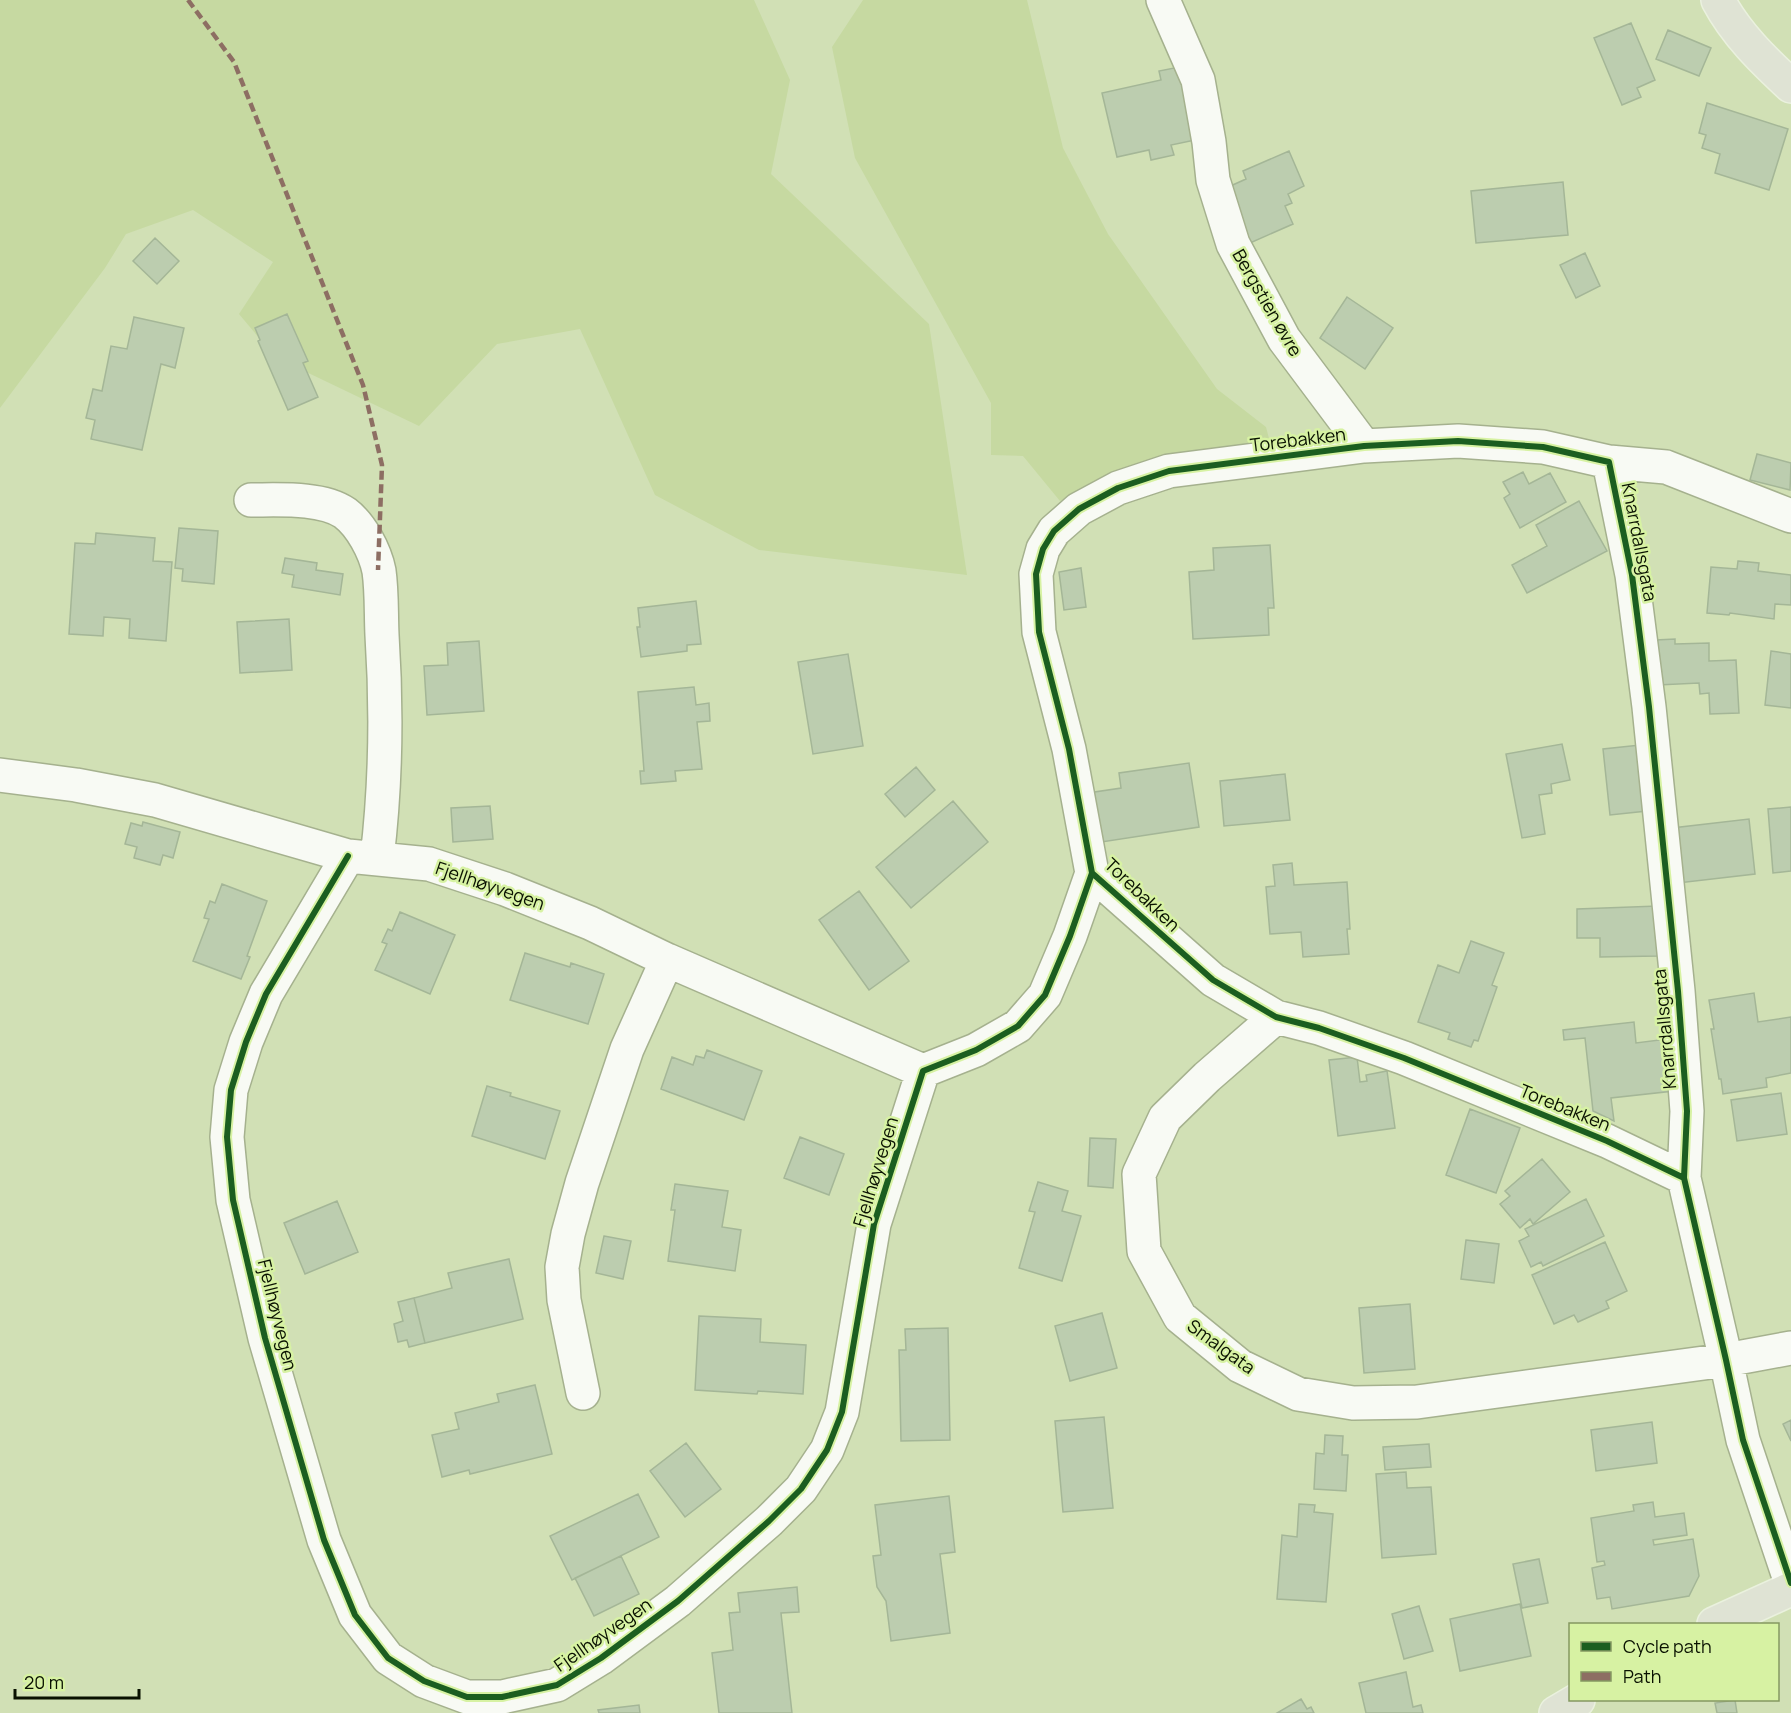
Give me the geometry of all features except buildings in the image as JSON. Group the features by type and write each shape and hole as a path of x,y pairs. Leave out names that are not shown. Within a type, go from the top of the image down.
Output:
{"main road":[{"path":"1718,0 1753,50 1791,86"},
{"path":"1716,1623 1791,1589"},
{"path":"1556,1713 1576,1701"}],"street":[{"name":"Bergstien øvre","path":"1163,0 1198,80 1213,180 1233,244 1284,339 1364,446"},
{"path":"1364,446 1458,441 1543,447 1609,462 1666,467 1791,516"},
{"name":"Torebakken","path":"1364,446 1169,471 1118,488 1079,508 1054,531 1043,549 1036,574 1039,632 1069,749 1092,873 1214,981 1276,1017 1319,1028 1404,1058 1607,1141 1684,1178"},
{"name":"Knarrdallsgata","path":"1609,462 1632,575 1649,707 1677,979 1686,1100 1684,1178 1743,1440 1791,1583"},
{"path":"251,500 289,500 325,505 344,513 358,526 371,548 378,570 386,694 384,801 362,857"},
{"name":"Fjellhøyvegen","path":"0,775 76,785 155,800 362,857 429,864 506,889 590,923 667,960 923,1071 874,1224 842,1412 827,1450 801,1489 769,1521 678,1601 601,1658 557,1685 502,1697 467,1697 424,1681 388,1658 355,1615 324,1540 265,1338 233,1200 228,1147 231,1090 246,1042 266,994 362,857"},
{"path":"923,1071 975,1050 1018,1026 1045,995 1070,936 1092,873"},
{"path":"583,1393 564,1300 562,1267 568,1234 582,1183 627,1049 667,960"},
{"name":"Smalgata","path":"1276,1017 1207,1077 1165,1118 1139,1174 1144,1251 1180,1317 1240,1366 1298,1394 1353,1403 1417,1402 1726,1360 1791,1348"}],"green space":[{"path":"0,0 754,0 790,80 771,174 929,324 967,575 759,550 655,495 580,329 497,344 419,426 275,357 239,314 273,262 193,210 126,234 105,268 0,408"},
{"path":"863,0 1027,0 1063,148 1108,234 1217,389 1266,427 1271,446 1115,475 1060,501 1023,456 991,455 991,403 855,158 832,47"}],"marked path":[{"path":"188,0 234,62 363,385 382,465 378,570"}],"cycle path":[{"path":"1684,1178 1607,1141 1404,1058 1319,1028 1276,1017 1213,980 1092,873 1069,749 1039,632 1036,574 1043,549 1054,531 1079,509 1118,488 1169,471 1364,446 1458,441 1543,447 1609,462 1632,575 1649,707 1678,991 1687,1111 1684,1178 1743,1440 1791,1583"},
{"path":"348,856 266,994 246,1042 231,1090 227,1137 233,1200 265,1338 324,1540 355,1615 388,1658 424,1681 467,1697 502,1697 557,1685 601,1658 678,1601 769,1521 801,1489 827,1450 842,1412 874,1224 923,1071 976,1050 1018,1026 1045,995 1070,936 1092,873"}]}
